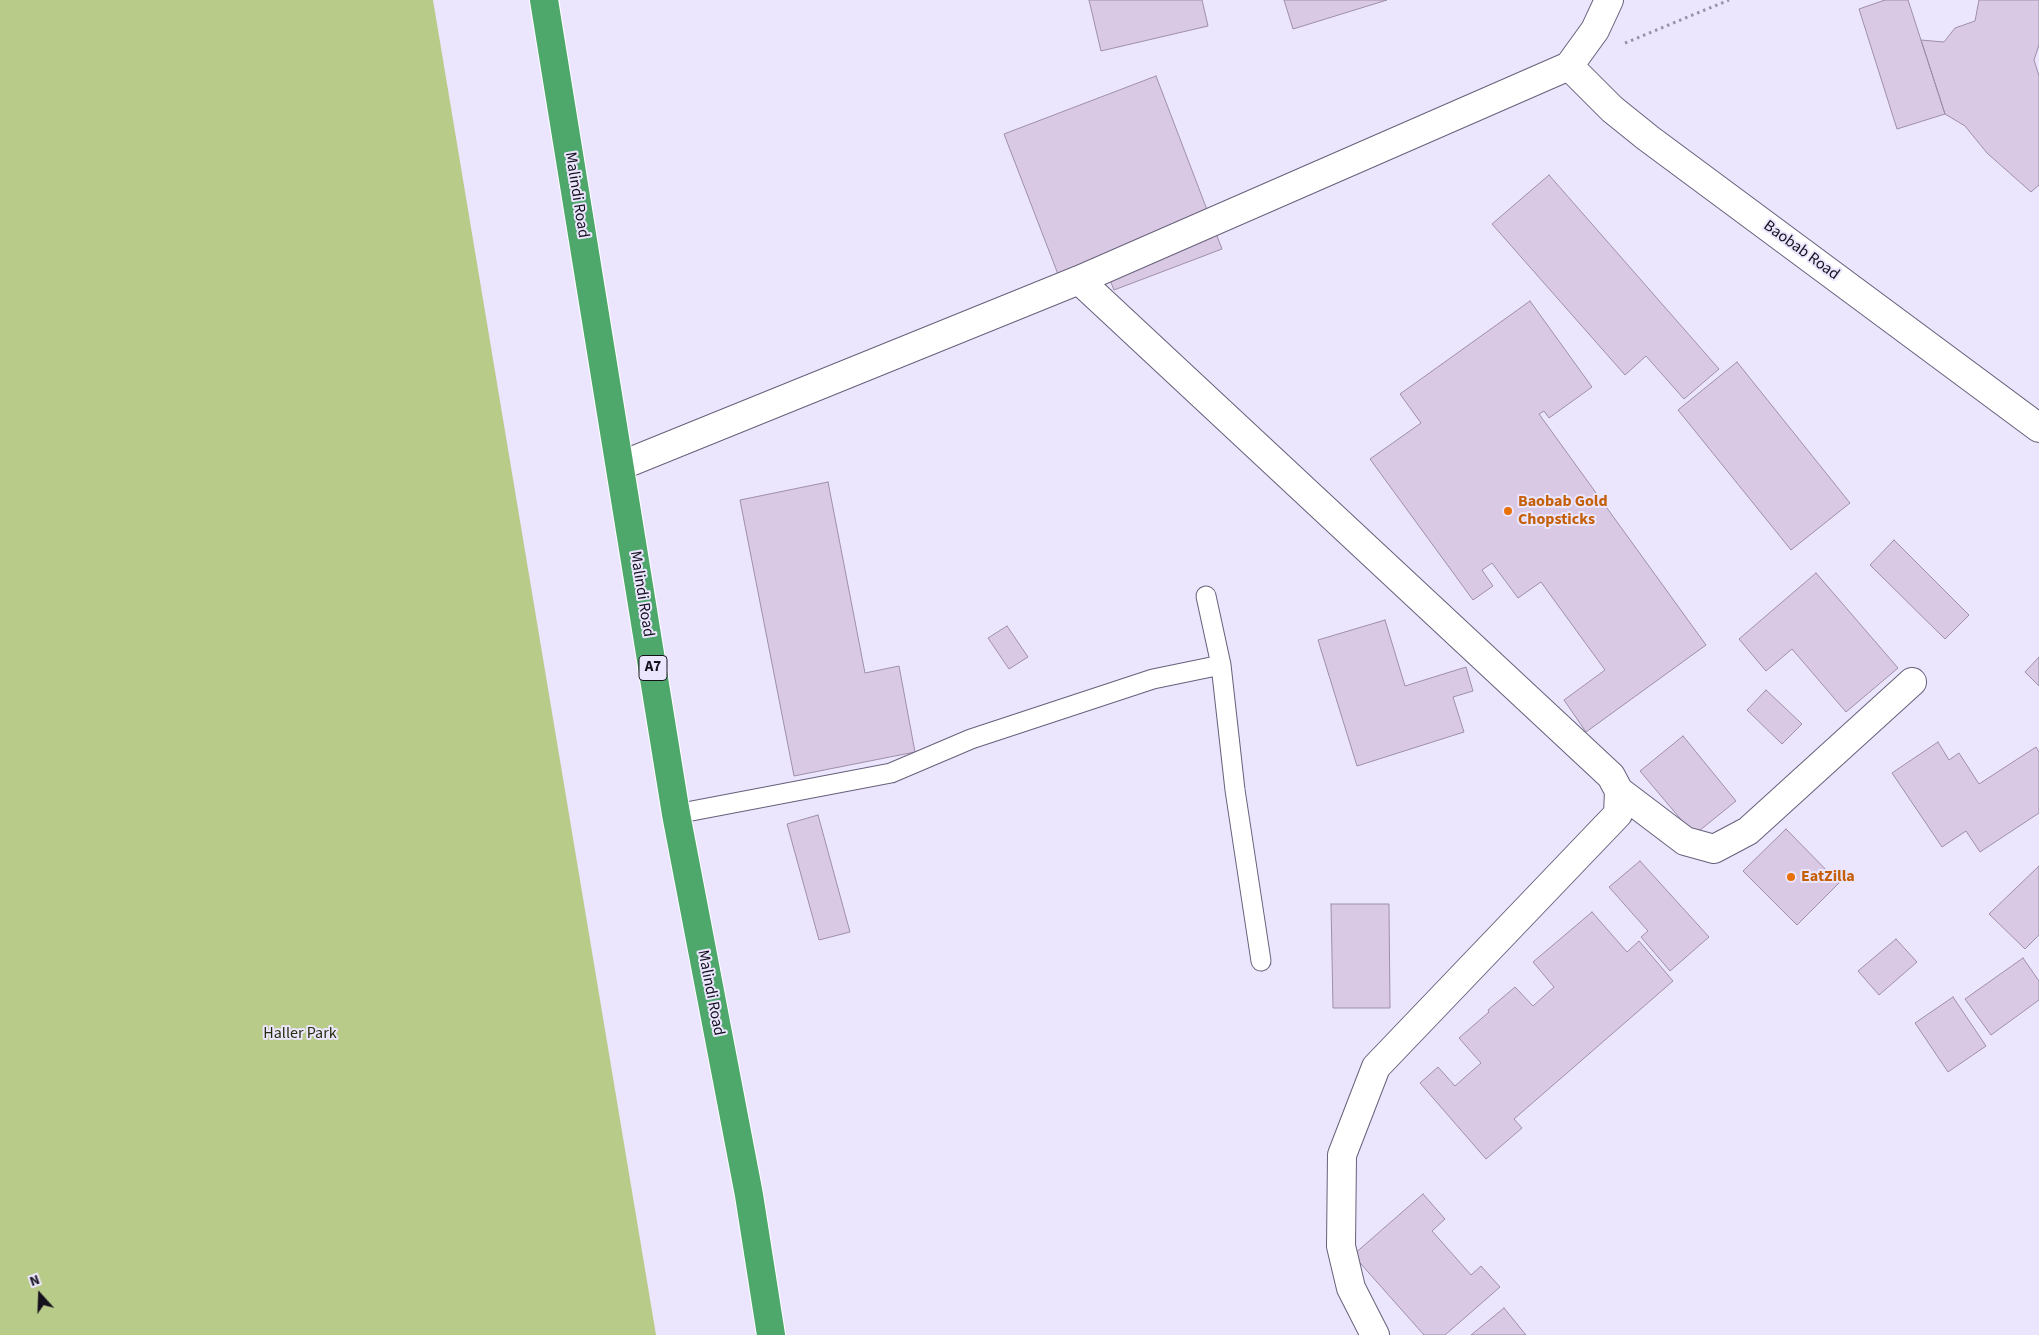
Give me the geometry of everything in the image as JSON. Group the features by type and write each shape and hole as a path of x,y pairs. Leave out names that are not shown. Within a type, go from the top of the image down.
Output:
{"highway":[{"name":"Malindi Road","path":"544,0 676,814 749,1195 772,1335"}],"street":[{"path":"620,466 1079,280 1569,66 1596,30 1609,0"},
{"name":"Baobab Road","path":"1569,66 1612,109 1648,138 2039,428"},
{"path":"1079,280 1611,776 1619,791 1685,841 1714,849 1748,831 1912,682"},
{"path":"1376,1335 1351,1288 1341,1246 1342,1155 1376,1067 1618,814 1619,791"}],"lane":[{"path":"1206,596 1220,665 1235,790 1261,961"},
{"path":"676,814 891,773 971,739 1153,679 1220,665"}],"path":[{"path":"1623,44 1729,0"}],"green space":[{"name":"Haller Park","path":"0,0 433,0 656,1335 0,1335"}],"building":[{"path":"1089,0 1202,0 1208,26 1101,51"},
{"path":"1284,0 1387,0 1293,29"},
{"path":"1885,0 1908,0 1945,114 1897,129 1859,9"},
{"path":"1979,0 2039,0 2039,45 2034,60 2039,76 2039,185 2031,192 1987,153 1965,126 1945,114 1921,40 1944,42 1955,28 1975,21"},
{"path":"1156,76 1222,249 1114,290 1104,265 1061,282 1004,134"},
{"path":"1549,175 1719,369 1684,399 1646,356 1625,375 1492,224"},
{"name":"Baobab Gold Chopsticks","path":"1530,301 1592,387 1549,418 1544,411 1539,414 1706,645 1586,732 1564,700 1605,670 1541,582 1518,598 1492,563 1482,570 1493,586 1473,600 1370,459 1421,423 1400,394"},
{"path":"1737,362 1850,503 1791,550 1678,410"},
{"path":"828,482 865,673 899,666 915,752 794,776 740,500"},
{"path":"1894,540 1969,615 1945,639 1870,565"},
{"path":"1816,573 1898,668 1846,712 1792,649 1766,671 1739,639"},
{"path":"1385,620 1405,686 1466,667 1473,691 1453,697 1464,732 1357,766 1318,640"},
{"path":"1007,626 1028,657 1009,669 988,638"},
{"path":"2039,657 2039,686 2025,672"},
{"path":"1766,690 1802,724 1782,744 1747,710"},
{"path":"1683,736 1736,801 1694,835 1640,771"},
{"path":"1938,742 1949,760 1959,753 1979,784 2036,747 2039,752 2039,813 1980,852 1966,831 1942,847 1892,773"},
{"path":"818,815 850,932 819,940 787,824"},
{"name":"EatZilla","path":"1786,829 1839,883 1797,925 1743,871"},
{"path":"1640,861 1709,937 1670,971 1641,937 1648,931 1609,887"},
{"path":"2039,866 2039,935 2025,949 1989,914"},
{"path":"1331,904 1389,904 1390,1008 1333,1008"},
{"path":"1592,912 1627,952 1639,941 1673,981 1514,1119 1522,1128 1486,1159 1420,1083 1438,1067 1455,1086 1481,1063 1459,1038 1515,987 1533,1006 1554,987 1533,962"},
{"path":"1896,939 1917,962 1879,995 1858,971"},
{"path":"2023,958 2039,981 2039,1000 1991,1035 1965,999"},
{"path":"1953,997 1986,1046 1948,1072 1915,1023"},
{"path":"1423,1194 1445,1219 1432,1231 1471,1275 1481,1266 1500,1287 1445,1335 1424,1335 1353,1255"},
{"path":"1504,1308 1526,1335 1471,1335"}],"place":[{"name":"Baobab Gold Chopsticks","path":"1508,511"},
{"name":"EatZilla","path":"1791,877"}]}
